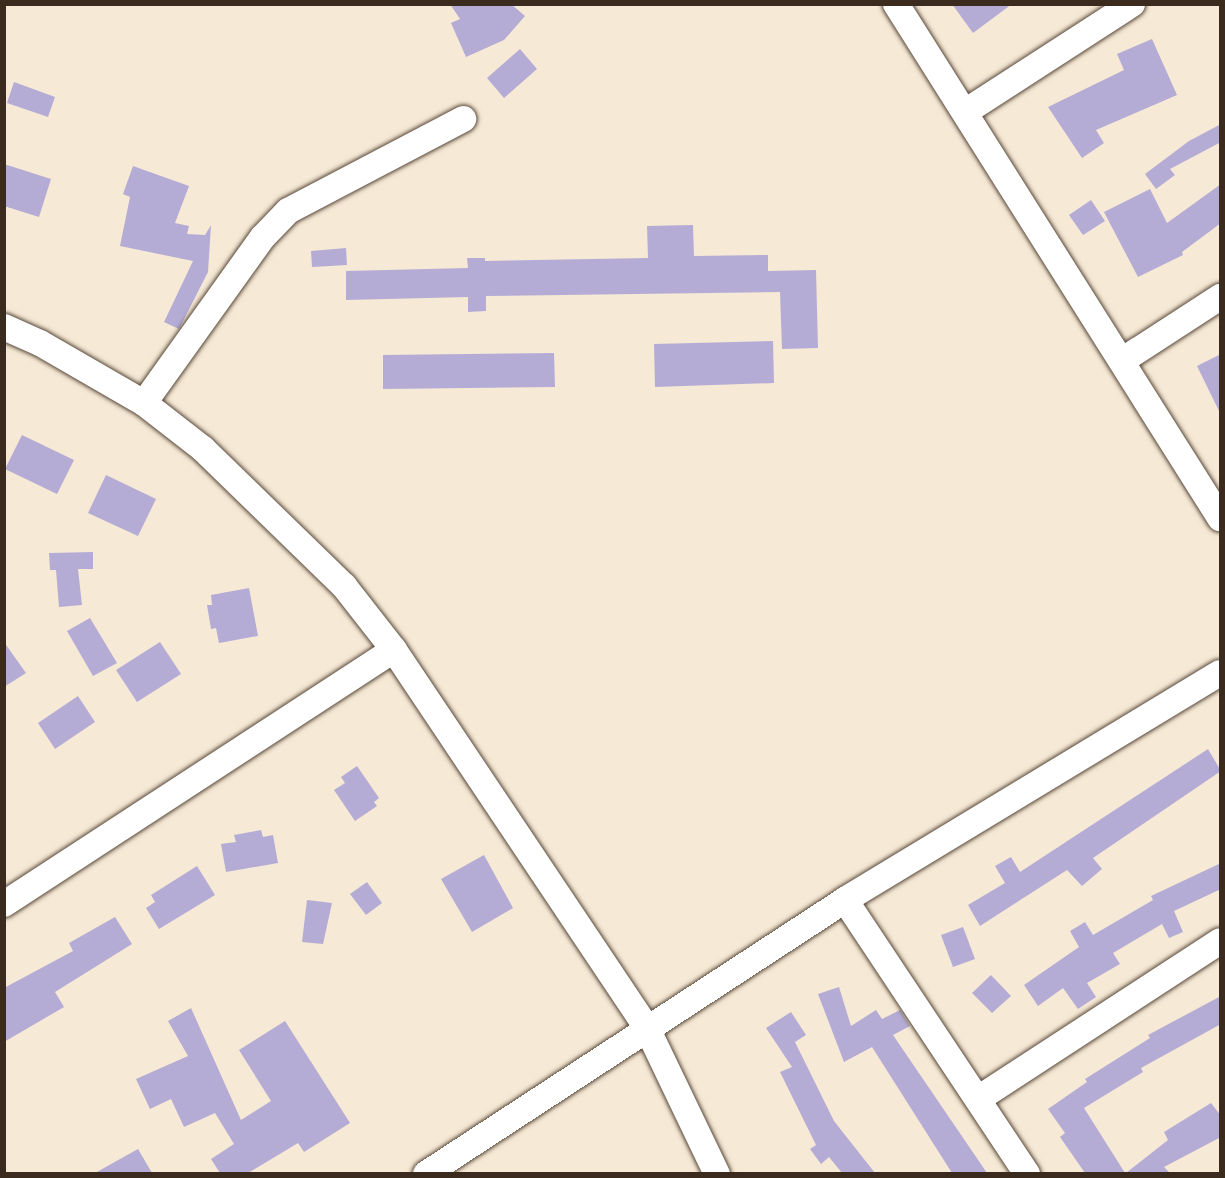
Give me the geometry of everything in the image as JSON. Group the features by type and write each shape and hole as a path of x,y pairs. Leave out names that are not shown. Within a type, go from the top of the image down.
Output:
{"street":[{"path":"896,4 1221,518"},
{"path":"964,111 1132,4"},
{"path":"144,403 263,237 288,211 463,120"},
{"path":"1123,360 1221,297"},
{"path":"4,327 40,343 144,403 203,449 295,535 344,586 394,651 647,1028 717,1173"},
{"path":"4,904 394,651"},
{"path":"426,1173 845,900 1221,673"},
{"path":"845,900 1027,1173"},
{"path":"978,1099 1221,940"}],"building":[{"path":"450,4 511,4 525,16 504,40 466,57 451,23 460,19"},
{"path":"952,4 1012,4 973,33"},
{"path":"1152,39 1177,95 1096,130 1104,143 1082,158 1048,107 1124,70 1117,54"},
{"path":"520,49 537,69 504,98 487,78"},
{"path":"14,82 55,97 48,117 7,103"},
{"path":"1221,124 1221,142 1170,169 1175,175 1156,189 1145,174 1189,141"},
{"path":"4,164 51,179 39,217 4,206"},
{"path":"133,166 189,186 175,223 189,226 187,234 205,235 211,225 208,272 179,329 164,322 193,261 120,246 130,197 123,194"},
{"path":"1221,184 1221,223 1182,252 1183,255 1138,277 1104,212 1150,189 1167,223"},
{"path":"1091,200 1105,221 1083,235 1069,215"},
{"path":"693,225 694,256 768,255 768,271 816,270 818,348 782,349 780,292 486,296 486,311 468,312 468,297 346,300 346,271 468,268 467,258 485,258 485,261 648,258 647,226"},
{"path":"346,248 347,265 312,267 311,251"},
{"path":"773,341 774,383 655,387 654,344"},
{"path":"554,353 555,387 383,389 383,355"},
{"path":"1221,354 1221,415 1197,366"},
{"path":"22,435 74,460 57,494 5,469"},
{"path":"106,475 156,499 138,536 88,513"},
{"path":"93,552 93,569 78,569 82,605 59,607 56,570 50,570 49,553"},
{"path":"249,588 258,636 219,643 216,628 211,629 207,605 212,605 211,595"},
{"path":"90,618 117,663 93,676 67,631"},
{"path":"4,642 26,673 4,687"},
{"path":"160,642 181,674 137,702 116,670"},
{"path":"78,696 95,722 55,749 38,723"},
{"path":"1208,749 1221,771 1093,858 1102,869 1082,886 1067,870 980,926 968,905 1005,883 995,866 1011,857 1020,872"},
{"path":"357,766 379,798 374,802 377,806 355,821 334,790 345,783 341,777"},
{"path":"261,830 263,837 273,835 278,863 226,872 221,844 236,842 234,835"},
{"path":"484,855 513,908 472,932 441,879"},
{"path":"1221,863 1221,889 1174,911 1183,932 1169,938 1162,924 1113,953 1120,964 1087,983 1096,997 1078,1009 1063,988 1038,1006 1024,985 1079,947 1070,931 1085,922 1093,935 1153,900 1151,896"},
{"path":"197,866 215,895 159,929 146,908 155,902 151,895"},
{"path":"367,882 382,903 366,915 350,894"},
{"path":"307,900 332,903 323,944 302,942"},
{"path":"115,917 132,944 55,992 64,1007 4,1042 4,988 73,951 69,943"},
{"path":"963,927 975,959 953,967 941,935"},
{"path":"991,975 1011,996 992,1013 972,993"},
{"path":"839,987 851,1026 876,1010 882,1019 900,1010 910,1026 893,1035 987,1173 952,1173 872,1047 844,1062 818,994"},
{"path":"1221,996 1221,1024 1141,1068 1143,1072 1084,1108 1125,1173 1085,1173 1060,1137 1065,1133 1048,1109 1087,1082 1085,1079 1150,1038 1148,1035"},
{"path":"191,1008 241,1120 271,1101 239,1050 285,1021 350,1123 304,1152 298,1143 248,1173 220,1173 211,1159 234,1144 215,1113 184,1127 171,1099 150,1109 136,1079 188,1056 168,1021"},
{"path":"791,1012 806,1035 795,1042 834,1121 875,1173 842,1173 829,1157 821,1164 810,1149 816,1145 780,1072 792,1067 766,1028"},
{"path":"1211,1103 1221,1116 1221,1137 1164,1167 1170,1173 1126,1173 1168,1140 1164,1132"},
{"path":"138,1149 152,1173 95,1173"}]}
